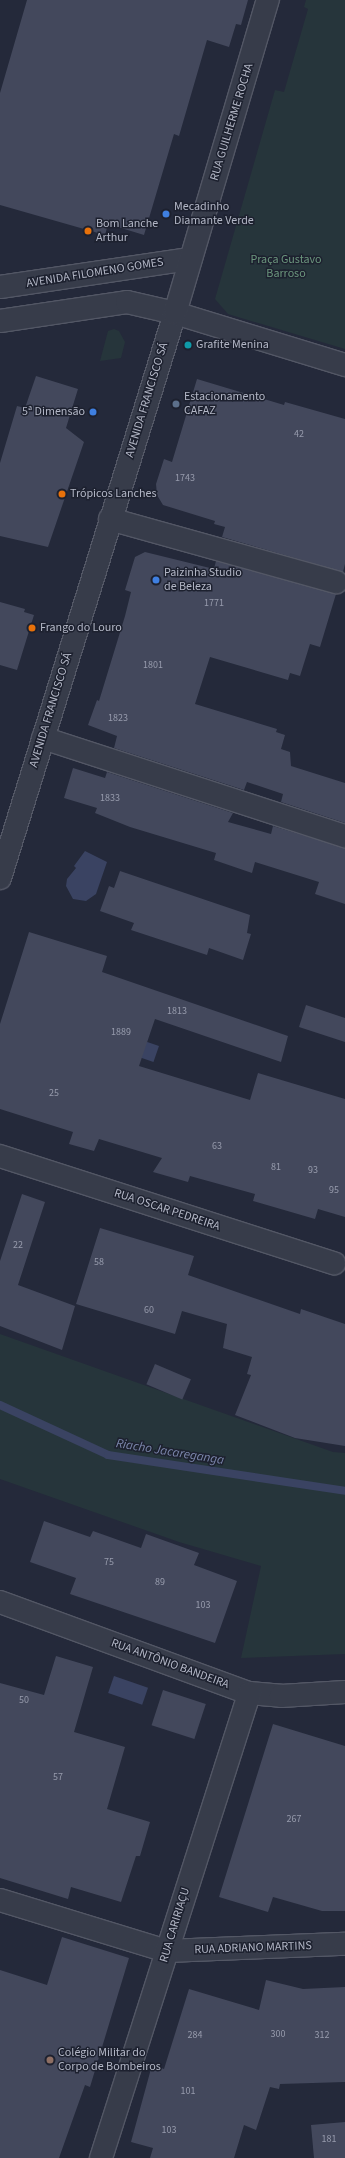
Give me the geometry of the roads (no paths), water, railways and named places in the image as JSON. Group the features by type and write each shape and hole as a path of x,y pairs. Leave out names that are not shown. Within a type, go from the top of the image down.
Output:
{"street":[{"name":"RUA GUILHERME ROCHA","path":"175,313 268,0"},
{"name":"AVENIDA FILOMENO GOMES","path":"0,287 190,259"},
{"path":"0,321 127,302 175,313 345,365"},
{"name":"AVENIDA FRANCISCO SÁ","path":"0,878 175,313"},
{"path":"110,519 336,582"},
{"path":"43,738 345,836"},
{"name":"RUA OSCAR PEDREIRA","path":"0,1156 334,1263"},
{"name":"RUA ANTÔNIO BANDEIRA","path":"0,1602 249,1693 281,1696 345,1692"},
{"name":"RUA CARIRIAÇU","path":"101,2158 249,1693"},
{"name":"RUA ADRIANO MARTINS","path":"0,1900 167,1951 345,1944"}],"water":[{"path":"85,851 107,862 96,894 86,901 73,899 66,886 67,879 76,868 74,866"},
{"path":"124,1034 159,1046 153,1062 118,1050"},
{"path":"114,1676 148,1688 142,1705 108,1693"}],"waterway":[{"name":"Riacho Jacareganga","path":"0,1405 108,1455 345,1491"}],"place":[{"name":"Mecadinho Diamante Verde","path":"166,214"},
{"name":"Bom Lanche Arthur","path":"88,231"},
{"name":"Grafite Menina","path":"188,345"},
{"name":"Estacionamento CAFAZ","path":"176,404"},
{"name":"5ª Dimensão","path":"93,412"},
{"name":"Trópicos Lanches","path":"62,494"},
{"name":"Paizinha Studio de Beleza","path":"156,580"},
{"name":"Frango do Louro","path":"32,628"},
{"name":"Colégio Militar do Corpo de Bombeiros","path":"50,2060"}],"park label":[{"name":"Praça Gustavo Barroso","path":"286,267"}]}
